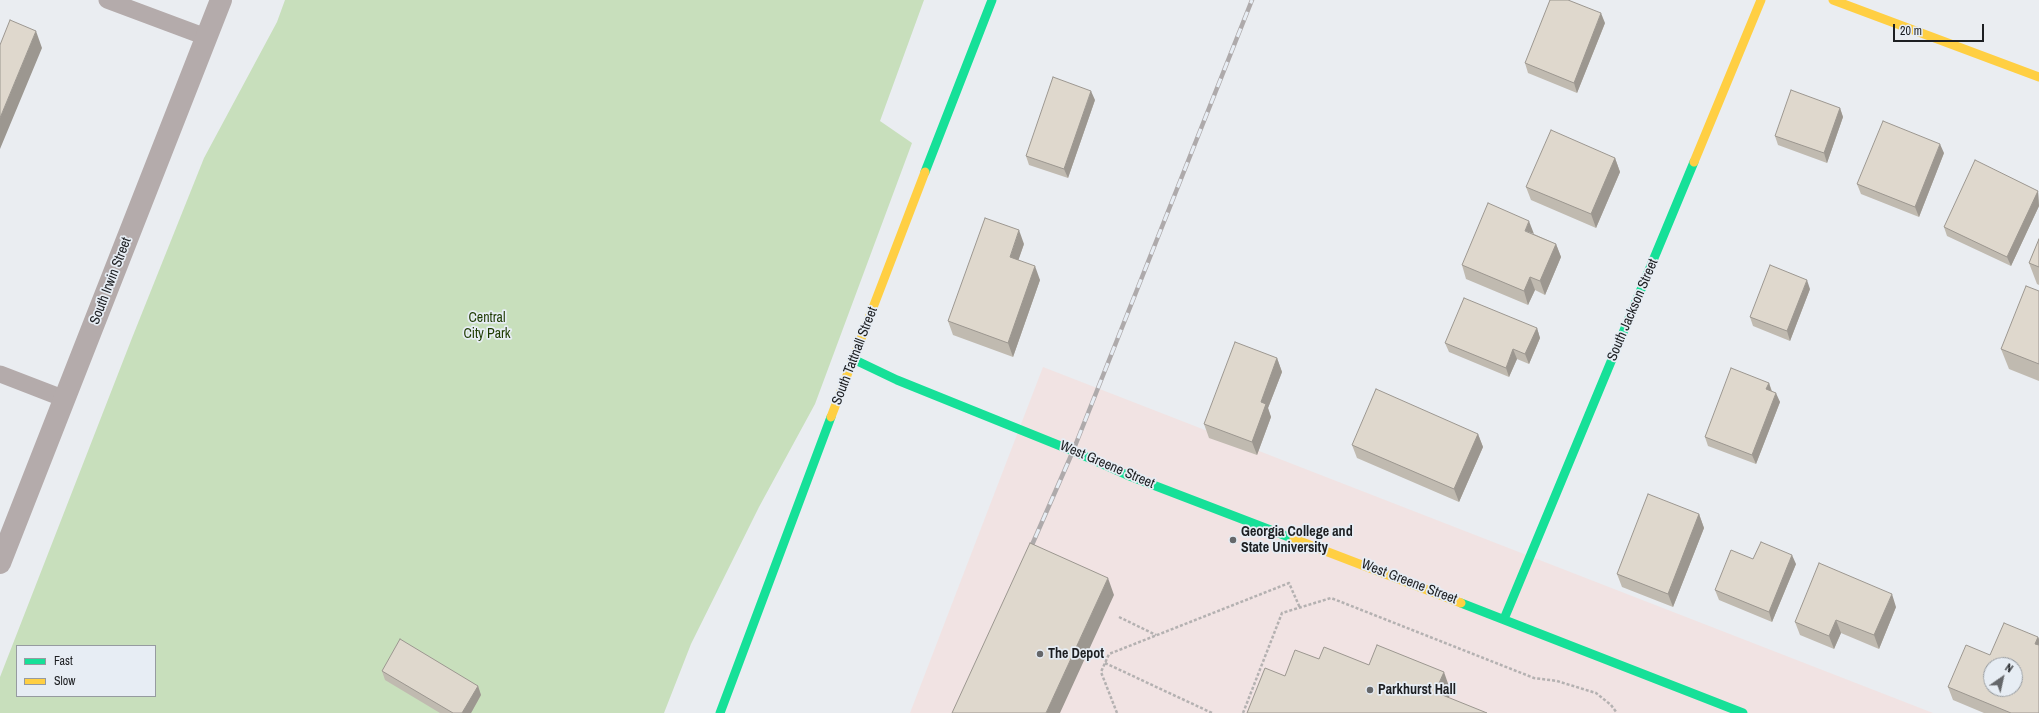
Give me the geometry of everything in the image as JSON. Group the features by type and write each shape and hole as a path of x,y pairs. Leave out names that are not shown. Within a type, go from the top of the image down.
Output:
{"street":[{"name":"South Irwin Street","path":"0,563 221,0"},
{"name":"South Tattnall Street","path":"720,713 853,359 992,0"},
{"name":"South Jackson Street","path":"1504,619 1761,0"},
{"path":"1833,0 2039,77"},
{"name":"West Greene Street","path":"853,359 897,380 1073,451 1126,475 1504,619 1743,713"}],"lane":[{"path":"107,0 206,37"},
{"path":"0,374 65,399"}],"path":[{"path":"1117,713 1101,672 1109,654 1288,583 1300,608"},
{"path":"1243,713 1282,613 1331,598 1534,678 1557,681 1596,693 1612,705 1617,713"},
{"path":"1119,617 1157,635"},
{"path":"1105,663 1212,713"}],"shaded area":[{"name":"Georgia College and State University","path":"1043,367 1933,713 910,713"}],"green space":[{"name":"Central City Park","path":"285,0 924,0 880,121 912,143 815,404 759,507 691,644 664,713 0,713 0,677 204,158 277,22"}],"building":[{"path":"1550,0 1568,0 1601,13 1574,83 1525,63"},
{"path":"10,20 36,31 0,118 0,45"},
{"path":"1053,77 1091,91 1064,169 1026,156"},
{"path":"1791,90 1840,108 1824,153 1775,136"},
{"path":"1883,121 1940,144 1915,207 1857,184"},
{"path":"1551,130 1615,158 1591,214 1526,187"},
{"path":"1975,160 2038,191 2007,257 1944,227"},
{"path":"1488,203 1529,221 1525,231 1556,244 1540,281 1530,277 1524,291 1462,265"},
{"path":"985,218 1019,230 1010,257 1035,266 1008,343 948,321"},
{"path":"2039,239 2039,267 2029,263"},
{"path":"1770,265 1807,280 1787,331 1750,317"},
{"path":"2026,286 2039,291 2039,364 2001,349"},
{"path":"1464,298 1537,328 1525,354 1513,349 1506,368 1445,343"},
{"path":"1235,342 1277,358 1261,402 1266,404 1252,442 1204,424"},
{"path":"1731,368 1769,383 1766,389 1776,393 1752,455 1705,437"},
{"path":"1376,389 1478,434 1454,489 1352,445"},
{"path":"1648,494 1699,514 1668,594 1617,574"},
{"path":"1761,542 1792,555 1769,612 1715,590 1731,550 1753,559"},
{"name":"The Depot","path":"1030,543 1108,578 1046,713 952,713"},
{"path":"1819,563 1892,594 1874,635 1836,620 1829,636 1795,622"},
{"path":"2004,623 2038,637 2035,644 2039,645 2039,713 2011,713 1948,687 1966,645 1990,655"},
{"path":"400,639 478,686 462,713 453,713 382,671"},
{"path":"1377,645 1444,672 1435,692 1487,713 1247,713 1265,668 1285,676 1295,650 1319,659 1324,647 1369,665"}],"railway":[{"path":"1028,554 1073,451 1252,0"}],"traffic: fast":[{"path":"925,172 992,0"},
{"path":"1504,619 1694,162"},
{"path":"853,359 897,380 1073,451 1127,475 1294,539"},
{"path":"720,713 831,417"},
{"path":"1461,603 1743,713"}],"traffic: slow":[{"path":"1694,162 1761,0"},
{"path":"1833,0 2039,77"},
{"path":"831,417 925,172"},
{"path":"1294,539 1461,603"}],"place":[{"name":"Georgia College and State University","path":"1233,540"},
{"name":"The Depot","path":"1040,654"},
{"name":"Parkhurst Hall","path":"1370,690"}]}
